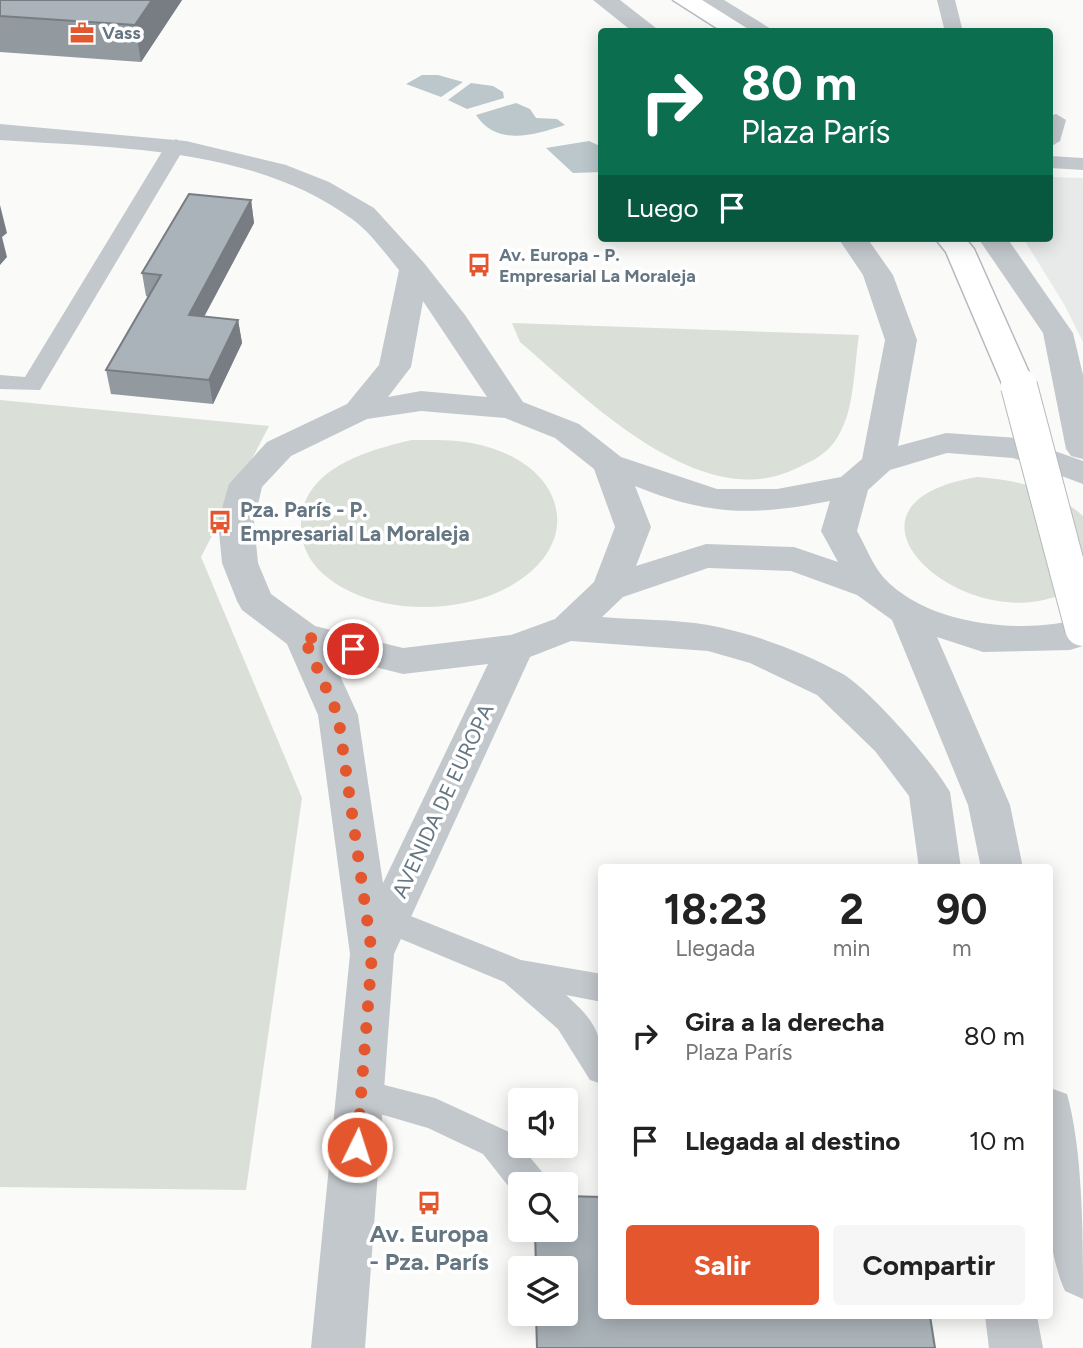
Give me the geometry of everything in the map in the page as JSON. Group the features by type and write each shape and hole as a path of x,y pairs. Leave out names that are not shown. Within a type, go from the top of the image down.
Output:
{"main road":[{"path":"659,0 707,28"},
{"path":"685,0 734,28"},
{"path":"953,242 959,249 1019,386 1083,629"}],"street":[{"path":"605,0 644,28"},
{"path":"707,0 757,28"},
{"path":"0,132 176,145 288,174 362,212 414,268 477,354 511,409"},
{"path":"855,242 878,275 901,340 865,475 839,531 870,586"},
{"path":"995,242 1058,333 1083,449"},
{"path":"359,411 395,367 414,268"},
{"path":"939,864 929,792 888,741 831,685 762,654 708,638 569,628 514,648 403,661 303,636 255,601 240,563 236,522 246,484 279,449 359,411 421,401 511,409 567,431 609,464 663,485 716,500 777,500 865,475 946,443 1018,448 1083,473"},
{"path":"569,628 610,588 633,527 609,464"},
{"path":"610,588 706,556 794,559 870,586 908,613 983,639 1070,637 1083,629"},
{"path":"908,613 989,805 1001,864"},
{"name":"AVENIDA DE EUROPA","path":"303,636 338,715 380,937 361,1094 338,1348"},
{"name":"AVENIDA DE EUROPA","path":"380,937 514,648"},
{"path":"1053,1124 1083,1274"},
{"path":"1011,1319 1016,1348"}],"lane":[{"path":"946,0 953,28"},
{"path":"1053,130 1056,120"},
{"path":"0,382 32,385 176,145"},
{"path":"1053,162 1083,164"},
{"path":"380,937 516,972 598,987"},
{"path":"516,972 570,1019 598,1063"},
{"path":"361,1094 435,1114 496,1143 519,1172"}],"shaded area":[{"path":"422,75 438,75 463,82 441,97 406,84"},
{"path":"471,83 493,86 503,92 504,98 467,109 448,100"},
{"path":"516,103 530,109 536,118 557,119 565,125 529,135 505,135 485,125 476,115"},
{"path":"589,141 598,145 598,172 573,173 546,148"},
{"path":"1053,177 1083,178 1083,342 1064,304 1025,242 1053,242"},
{"path":"512,323 859,335 847,415 840,433 830,447 804,465 759,479 721,476 684,464 647,444 611,419 520,342"},
{"path":"0,400 269,426 201,557 302,798 246,1190 0,1187"},
{"path":"412,440 481,445 516,459 536,473 549,490 556,509 557,529 550,549 535,568 512,585 465,603 412,607 360,596 337,584 318,569 305,549 301,532 304,506 312,490 324,476 340,465 376,450"},
{"path":"977,477 1006,480 1033,487 1059,499 1083,516 1083,582 1043,600 1000,601 960,589 928,568 908,543 906,516 928,493"}],"building":[{"path":"0,0 152,0 135,25 0,16"},
{"path":"189,194 251,200 189,315 238,320 209,380 106,370 161,275 142,273"},
{"path":"578,1196 598,1197 598,1319 930,1319 935,1348 537,1348 536,1326 578,1326 578,1256 536,1256 535,1242 578,1242"}],"place":[{"name":"Vass","path":"82,33"},
{"name":"Av. Europa - P. Empresarial La Moraleja","path":"479,265"},
{"name":"Pza. París - P. Empresarial La Moraleja","path":"220,522"},
{"name":"Av. Europa - Pza. París","path":"429,1203"}],"route":[{"path":"353,649 303,636 338,715 372,954 357,1147"}]}
